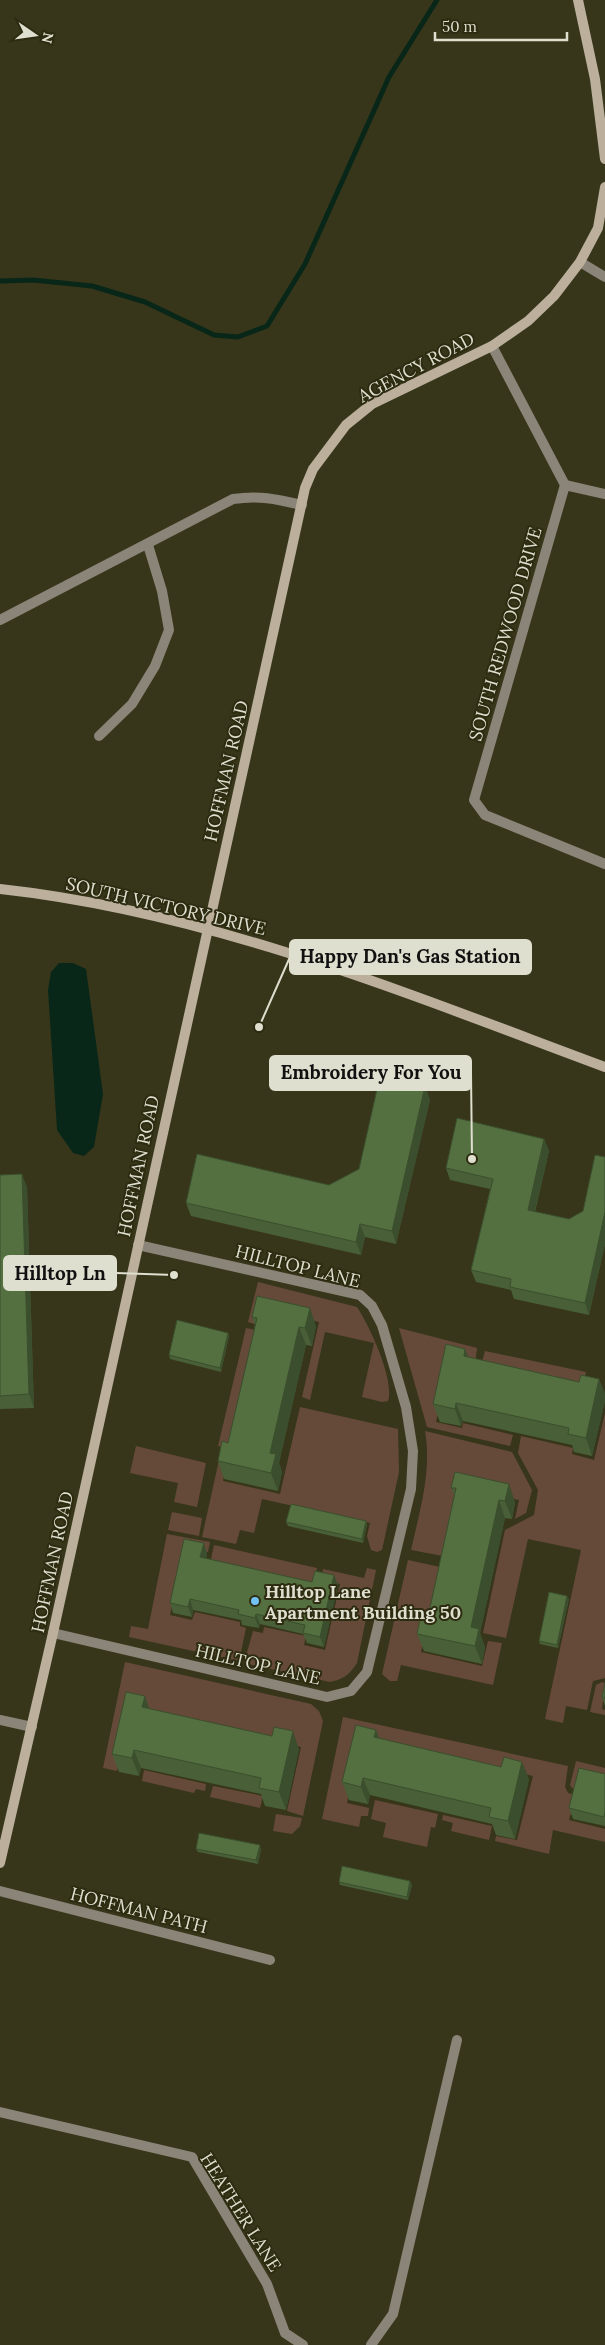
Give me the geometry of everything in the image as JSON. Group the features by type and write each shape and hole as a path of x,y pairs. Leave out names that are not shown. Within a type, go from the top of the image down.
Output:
{"main road":[{"path":"578,0 595,79 605,159"},
{"name":"AGENCY ROAD","path":"302,505 305,488 313,469 346,426 372,404 492,346 534,315 554,296 580,262 598,228 605,187"},
{"name":"HOFFMAN ROAD","path":"0,1863 53,1633 302,505"},
{"name":"SOUTH VICTORY DRIVE","path":"0,889 53,897 207,929 321,963 605,1067"}],"street":[{"path":"580,262 605,277"},
{"path":"492,346 565,485 605,494"},
{"name":"SOUTH REDWOOD DRIVE","path":"565,485 474,800 485,815 605,864"},
{"path":"0,620 148,545 233,499 254,496 275,498 302,505"},
{"path":"99,736 132,704 155,666 169,630 162,591 148,545"},
{"name":"HILLTOP LANE","path":"53,1633 327,1697 351,1691 367,1672 411,1489 413,1451 406,1407 382,1325 372,1306 360,1295 138,1245"},
{"path":"0,1720 32,1727"},
{"name":"HOFFMAN PATH","path":"0,1891 270,1960"},
{"path":"371,2345 393,2314 457,2040"},
{"name":"HEATHER LANE","path":"0,2112 192,2157 267,2284 285,2333 303,2345"}],"shaded area":[{"path":"59,963 73,963 86,969 103,1094 94,1147 84,1156 73,1153 57,1130 48,990 51,972"},
{"path":"258,1282 357,1307 380,1353 388,1380 388,1401 382,1402 362,1397 374,1343 325,1332 310,1400 302,1397 319,1322 262,1309 258,1325 248,1322"},
{"path":"246,1328 256,1330 231,1449 218,1446"},
{"path":"399,1328 477,1348 475,1364 450,1357 436,1422 462,1428 463,1423 513,1435 510,1446 427,1427"},
{"path":"485,1351 586,1372 581,1392 480,1370"},
{"path":"300,1407 398,1429 399,1472 382,1550 377,1552 371,1550 367,1536 370,1523 262,1499 254,1533 240,1530 236,1544 202,1537 221,1451 228,1453 223,1481 280,1494"},
{"path":"605,1413 605,1678 593,1681 587,1710 566,1706 563,1723 545,1719 581,1550 528,1539 506,1638 483,1633 505,1530 534,1515 538,1490 518,1453 521,1436 573,1448 572,1454 594,1460"},
{"path":"425,1431 512,1452 532,1490 526,1513 515,1519 519,1500 460,1488 443,1556 411,1550 426,1476 427,1446"},
{"path":"136,1446 206,1463 197,1507 174,1502 178,1483 130,1473"},
{"path":"172,1512 202,1518 199,1536 168,1530"},
{"path":"167,1534 210,1542 208,1552 185,1548 170,1615 192,1620 195,1612 240,1622 240,1626 246,1628 239,1661 129,1637 131,1626 148,1629"},
{"path":"214,1545 317,1568 313,1587 210,1564"},
{"path":"408,1560 440,1567 421,1652 482,1666 488,1641 502,1643 493,1685 401,1665 397,1681 390,1681 382,1674"},
{"path":"367,1568 376,1570 357,1663 346,1676 330,1682 244,1663 253,1631 263,1633 264,1627 306,1636 304,1645 325,1650 340,1584 321,1579 323,1569 364,1578"},
{"path":"125,1662 311,1704 319,1711 323,1721 303,1816 287,1811 301,1747 131,1709 117,1771 103,1768"},
{"path":"602,1682 605,1683 602,1709 605,1710 605,1715 590,1712 596,1685"},
{"path":"343,1717 568,1766 565,1787 568,1793 576,1795 569,1820 605,1829 605,1842 553,1830 549,1854 495,1841 496,1836 517,1840 533,1776 360,1740 347,1803 369,1808 368,1816 361,1816 359,1827 322,1819"},
{"path":"576,1761 605,1768 605,1776 577,1790 572,1788 570,1785"},
{"path":"144,1770 206,1784 205,1791 196,1789 194,1793 142,1781"},
{"path":"213,1786 263,1796 260,1808 210,1797"},
{"path":"375,1800 438,1814 435,1828 431,1827 427,1847 383,1837 386,1823 371,1819"},
{"path":"276,1814 302,1818 300,1826 292,1834 273,1831"},
{"path":"443,1815 492,1826 489,1840 451,1831 453,1823 442,1820"}],"building":[{"path":"380,1076 425,1086 392,1231 360,1224 356,1242 186,1203 197,1154 329,1185 359,1169"},
{"path":"457,1118 544,1139 528,1210 569,1219 583,1211 595,1155 605,1157 605,1212 585,1303 510,1287 511,1279 471,1270 493,1179 446,1168"},
{"path":"22,1174 29,1394 0,1396 0,1175"},
{"path":"257,1296 310,1308 305,1328 299,1327 270,1453 276,1454 271,1473 218,1461 222,1441 228,1443 257,1318 252,1317"},
{"path":"177,1320 228,1333 220,1368 169,1355"},
{"path":"446,1344 465,1349 464,1356 579,1382 581,1375 599,1379 586,1438 568,1434 569,1428 456,1403 455,1409 433,1404"},
{"path":"455,1472 509,1484 505,1501 499,1500 471,1627 479,1629 475,1646 417,1634 421,1615 428,1617 456,1488 451,1488"},
{"path":"291,1504 366,1521 362,1539 286,1522"},
{"name":"Hilltop Lane Apartment Building 50","path":"184,1539 204,1543 200,1557 312,1582 315,1571 334,1575 320,1637 303,1633 305,1625 256,1614 255,1618 238,1614 239,1610 190,1599 188,1607 170,1603"},
{"path":"549,1592 567,1596 557,1645 539,1641"},
{"path":"605,1683 605,1698 602,1697"},
{"path":"126,1692 145,1696 142,1707 272,1736 274,1727 293,1731 279,1792 259,1788 261,1778 134,1750 132,1758 112,1754"},
{"path":"356,1725 376,1730 374,1737 501,1767 504,1757 522,1762 508,1821 489,1817 491,1808 363,1778 361,1787 342,1782"},
{"path":"579,1768 605,1774 604,1817 569,1808"},
{"path":"199,1833 260,1845 256,1860 196,1849"},
{"path":"342,1866 410,1881 407,1897 339,1882"}],"waterway":[{"path":"0,281 33,280 92,286 145,302 214,335 238,337 267,326 305,264 389,77 437,0"}],"place":[{"name":"Happy Dan's Gas Station","path":"259,1027"},
{"name":"Embroidery For You","path":"472,1159"},
{"name":"Hilltop Ln","path":"174,1275"},
{"name":"Hilltop Lane Apartment Building 50","path":"255,1601"}]}
